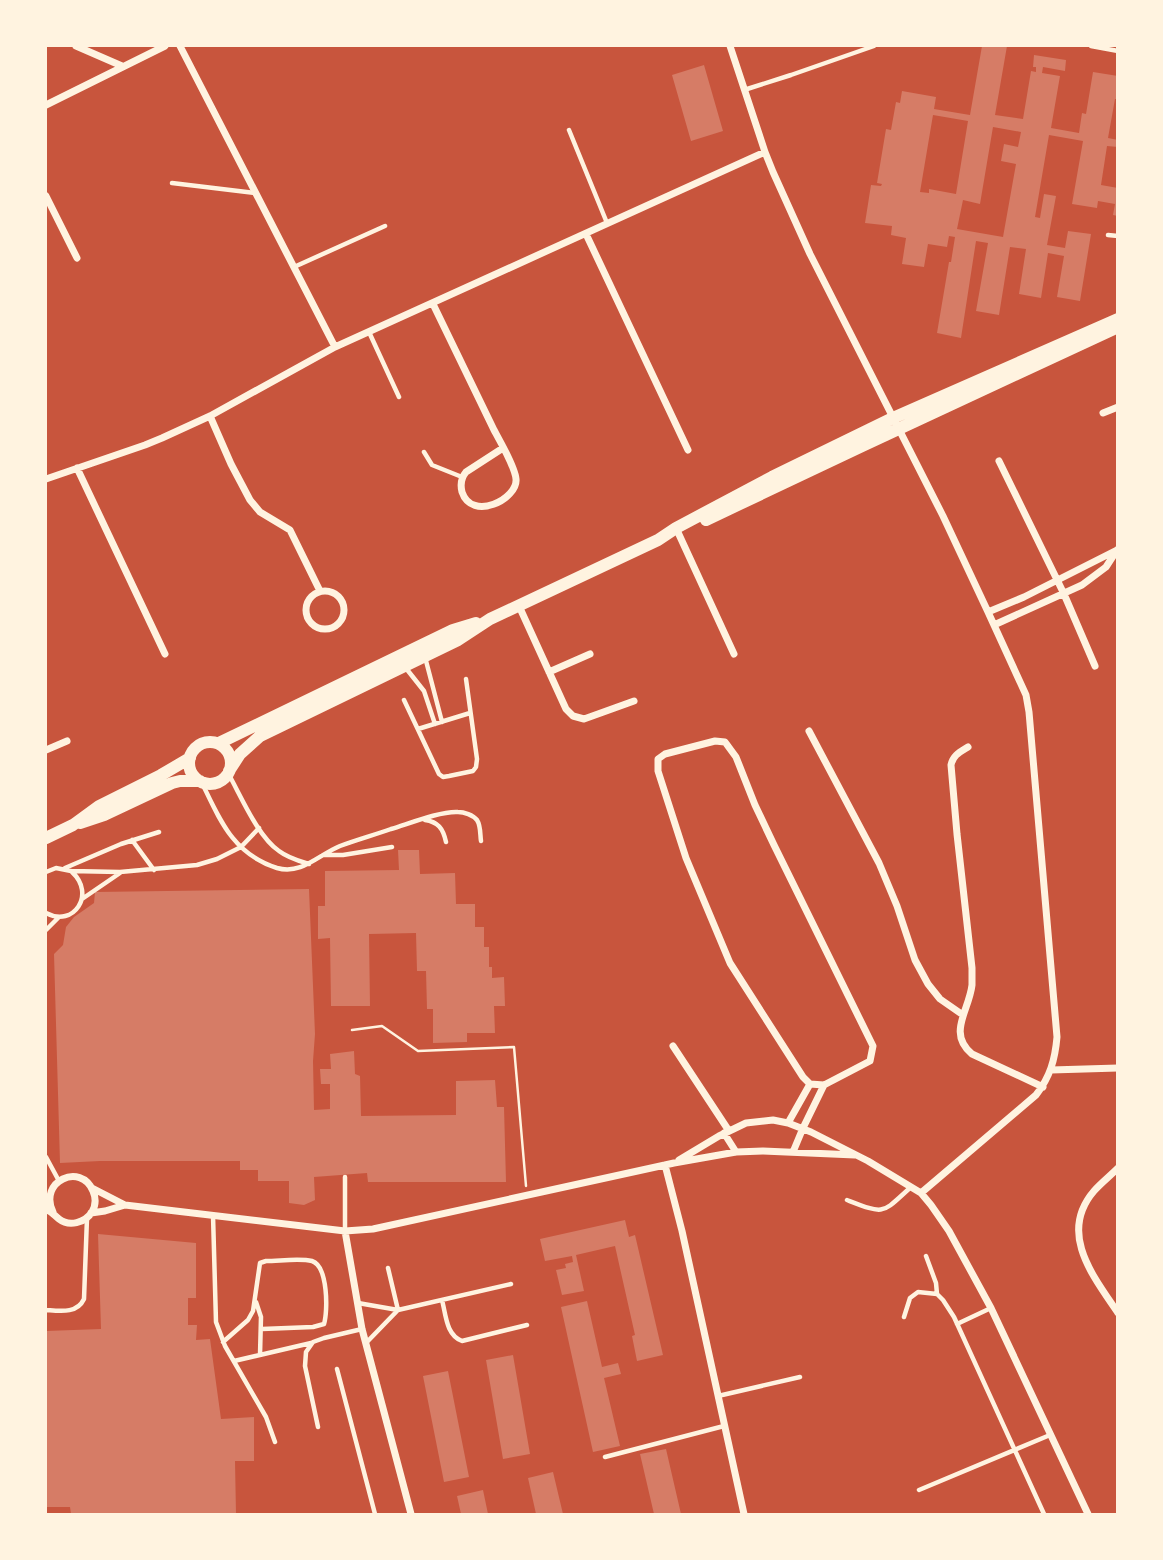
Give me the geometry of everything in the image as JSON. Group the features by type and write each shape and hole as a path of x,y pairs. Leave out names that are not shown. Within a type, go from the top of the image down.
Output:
{"main road":[{"path":"201,781 191,771 190,758 192,752 201,744 219,743 453,630 490,619 712,517 896,423 1118,319"},
{"path":"896,423 1118,327"},
{"path":"46,838 73,825 104,815 172,783 219,781 229,772 240,754 260,736 458,640 490,619"},
{"path":"219,743 228,752 229,772"},
{"path":"73,825 93,810 190,758"}],"street":[{"path":"76,46 122,66"},
{"path":"46,105 165,46"},
{"path":"180,46 335,347"},
{"path":"730,46 765,152 810,254 988,612 1026,695 1029,712 1057,1037 1052,1070 1043,1087 1028,1104 921,1193"},
{"path":"46,479 145,445 210,416 335,347 765,152"},
{"path":"46,196 77,258"},
{"path":"586,234 688,450"},
{"path":"433,304 503,448 516,476 516,487 504,499 488,505 472,506 463,495 462,477 503,448"},
{"path":"1104,414 1118,407"},
{"path":"210,416 250,500 260,512 290,530 320,591"},
{"path":"999,461 1058,580 1095,666"},
{"path":"77,468 165,654"},
{"path":"677,531 734,654"},
{"path":"988,612 1117,550"},
{"path":"994,625 1082,585 1106,567 1117,550"},
{"path":"327,590 338,596 344,606 342,619 333,627 320,628 307,616 306,609 310,598 320,591 327,590"},
{"path":"519,606 566,709 573,716 584,719 634,701"},
{"path":"549,672 590,654"},
{"path":"809,731 879,863 915,960 928,984 940,999 963,1015"},
{"path":"46,750 67,741"},
{"path":"715,741 725,742 736,757 755,805 873,1046 870,1061 824,1085 810,1084 730,963 686,858 658,771 658,759 665,754 715,741"},
{"path":"968,747 952,759 951,765 972,968 972,987 963,1015 960,1039 972,1054 1043,1087"},
{"path":"673,1046 727,1132 736,1152"},
{"path":"1052,1070 1118,1068"},
{"path":"789,1123 810,1084"},
{"path":"793,1152 824,1085"},
{"path":"670,1164 746,1123 773,1120 803,1128 921,1193 949,1231 991,1308 1088,1514"},
{"path":"125,1205 89,1215 80,1222 72,1223 65,1222 49,1211 50,1193 58,1182 66,1177 74,1177 81,1178 92,1188 125,1205 345,1231 373,1229 736,1152 855,1155"},
{"path":"670,1164 744,1514"},
{"path":"1118,1168 1093,1192 1080,1217 1078,1230 1084,1256 1118,1313"},
{"path":"46,1184 58,1182"},
{"path":"89,1215 95,1201 92,1188"},
{"path":"345,1231 362,1329 411,1514"}],"lane":[{"path":"744,90 874,46"},
{"path":"1091,46 1118,51"},
{"path":"569,130 607,224"},
{"path":"172,183 256,193"},
{"path":"294,267 385,226"},
{"path":"1108,235 1118,236"},
{"path":"369,332 399,397"},
{"path":"424,452 432,465 462,477"},
{"path":"425,656 442,722"},
{"path":"404,666 424,691 435,724"},
{"path":"404,700 439,774 443,777 472,771 477,759 466,679"},
{"path":"418,729 471,713"},
{"path":"229,772 269,843 280,852 310,865"},
{"path":"201,781 223,826 234,841 252,855 279,868 293,869 310,865 339,846 452,812 464,813 476,820 481,841"},
{"path":"420,820 436,823 442,828 446,842"},
{"path":"46,872 56,868 120,872 197,865 241,847 259,828"},
{"path":"64,869 132,840 159,832"},
{"path":"132,840 154,870"},
{"path":"322,855 343,855 392,847"},
{"path":"46,930 58,917 73,912 82,899 81,884 71,871"},
{"path":"82,899 120,872"},
{"path":"46,913 58,917"},
{"path":"46,1157 58,1182"},
{"path":"345,1177 345,1231"},
{"path":"847,1200 881,1211 911,1187"},
{"path":"213,1214 216,1322 223,1342 266,1417 275,1442"},
{"path":"46,1310 74,1310 81,1306 85,1299 89,1215"},
{"path":"926,1256 937,1294 949,1308 957,1324 1044,1514"},
{"path":"223,1342 248,1320 254,1311 259,1268 263,1262 312,1261 316,1264 324,1280 327,1308 324,1324 313,1327 262,1329"},
{"path":"388,1268 398,1310"},
{"path":"358,1303 398,1310 511,1284"},
{"path":"904,1317 913,1294 937,1294"},
{"path":"442,1300 450,1331 454,1338 462,1341 527,1325"},
{"path":"256,1301 262,1329 260,1355"},
{"path":"957,1324 991,1308"},
{"path":"366,1343 398,1310"},
{"path":"234,1362 362,1329"},
{"path":"313,1342 305,1359 318,1427"},
{"path":"337,1369 375,1514"},
{"path":"718,1396 800,1377"},
{"path":"605,1457 724,1426"},
{"path":"919,1490 1051,1434"}],"path":[{"path":"352,1030 382,1026 418,1051 514,1047 526,1196"}],"building":[{"path":"982,46 1007,46 995,115 1023,119 1031,71 1036,72 1036,67 1033,67 1034,55 1066,60 1065,71 1043,67 1042,73 1060,76 1051,128 1079,133 1082,113 1086,114 1093,72 1118,76 1118,99 1115,99 1108,138 1118,140 1118,147 1107,146 1101,185 1118,188 1118,216 1113,215 1115,204 1098,201 1097,208 1072,204 1083,141 1049,135 1035,217 1040,218 1044,194 1056,196 1047,245 1065,248 1068,231 1091,234 1080,301 1057,297 1064,256 1048,253 1041,298 1019,294 1026,249 1010,247 999,315 976,311 988,243 976,241 961,338 937,333 955,237 949,236 947,247 928,244 924,267 902,264 906,238 891,235 892,226 865,223 871,185 882,184 877,183 886,129 891,130 896,102 900,103 902,91 936,97 934,109 970,115","holes":["933,115 968,121 956,194 929,189 929,193 920,192","993,127 1021,132 1018,147 1004,144 1001,161 1016,164 1003,237 957,229 963,200 980,204"]},
{"path":"704,65 723,131 691,141 672,75"},
{"path":"398,850 419,850 420,874 455,873 456,904 475,904 475,927 484,927 484,947 489,947 492,978 504,977 505,1006 494,1006 495,1033 467,1033 467,1042 433,1043 433,1009 427,1009 426,971 417,971 416,933 369,934 370,1006 331,1006 330,938 318,939 318,906 325,906 325,871 399,870"},
{"path":"309,889 315,1034 314,1110 330,1109 330,1084 321,1084 320,1069 331,1069 330,1054 354,1051 355,1074 360,1076 361,1116 456,1115 456,1081 495,1080 497,1107 504,1107 506,1182 368,1182 367,1173 314,1177 315,1200 304,1205 289,1203 289,1181 258,1181 258,1170 240,1170 240,1161 60,1163 54,954 63,945 66,927 74,917 94,903 95,892"},
{"path":"625,1220 629,1237 635,1235 663,1355 637,1361 632,1336 635,1335 615,1246 576,1255 584,1291 562,1295 556,1270 566,1268 565,1264 573,1262 572,1256 545,1261 540,1239"},
{"path":"98,1234 196,1243 196,1298 188,1298 188,1325 197,1325 196,1340 210,1339 221,1419 254,1417 254,1461 235,1461 236,1514 71,1514 70,1507 46,1507 46,1331 101,1329"},
{"path":"587,1301 602,1367 618,1363 621,1374 604,1378 620,1446 593,1452 561,1307"},
{"path":"513,1355 530,1454 503,1459 486,1360"},
{"path":"448,1371 469,1477 444,1482 423,1376"},
{"path":"666,1449 681,1514 654,1514 640,1454"},
{"path":"553,1472 563,1514 536,1514 528,1478"},
{"path":"483,1490 488,1514 461,1514 457,1496"}]}
